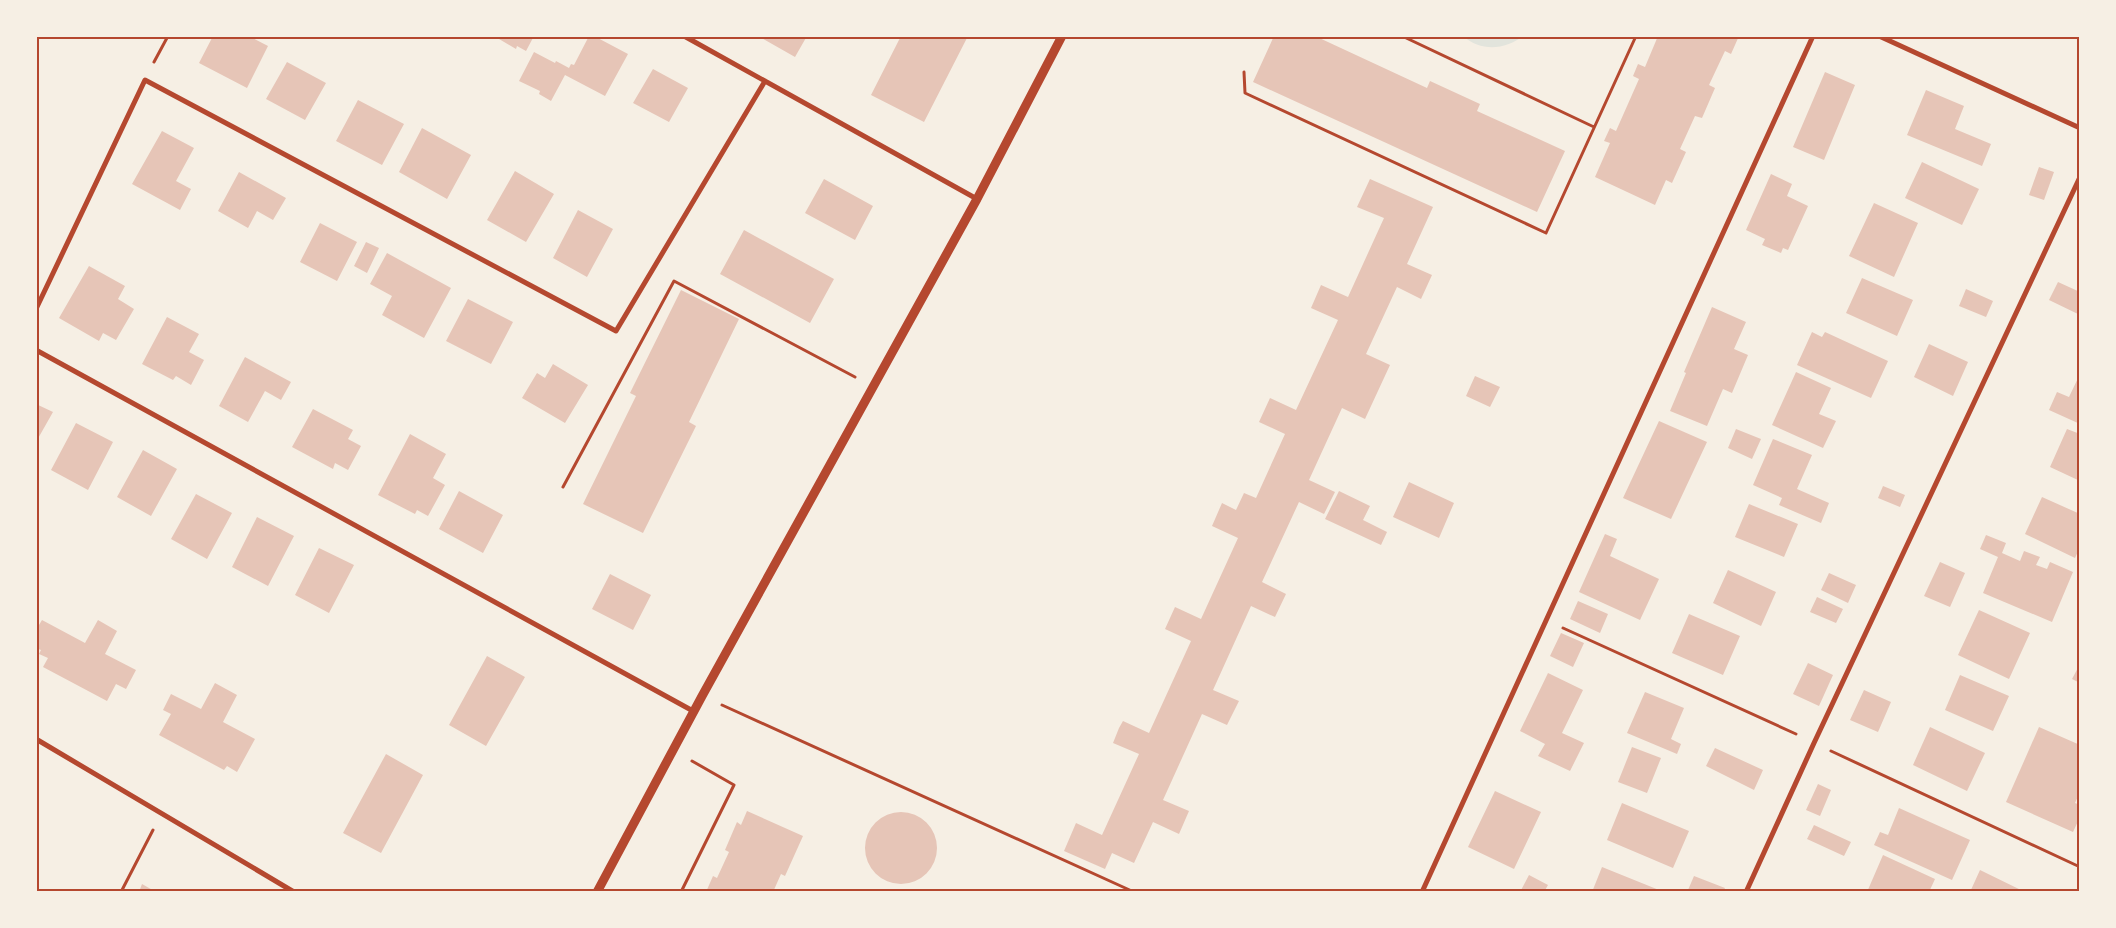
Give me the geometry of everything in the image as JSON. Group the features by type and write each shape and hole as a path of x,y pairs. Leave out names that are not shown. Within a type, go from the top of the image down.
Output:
{"street":[{"path":"684,36 977,199"},
{"path":"597,892 693,711 977,199 1062,36"},
{"path":"1422,892 1813,36"},
{"path":"1880,36 2080,128"},
{"path":"36,309 145,80 616,331 765,81"},
{"path":"1746,892 1818,734 2080,177"},
{"path":"36,350 693,711"},
{"path":"36,740 294,892"}],"path":[{"path":"145,80 168,36"},
{"path":"1402,36 1594,127"},
{"path":"1244,72 1245,93 1546,233 1636,36"},
{"path":"563,487 674,281 873,387"},
{"path":"702,696 1132,891"},
{"path":"673,750 734,785 681,892"},
{"path":"121,892 162,814"}],"shaded area":[{"path":"1463,36 1523,36 1509,44 1485,47 1477,45"}],"building":[{"path":"213,36 249,36 268,46 247,88 199,63"},
{"path":"494,36 534,36 526,51 517,46 516,49"},
{"path":"589,36 594,36 628,54 605,96 565,75 551,101 539,94 540,91 519,81 534,52 569,68 571,64 574,65"},
{"path":"758,36 807,36 795,57"},
{"path":"901,36 968,36 924,122 871,95"},
{"path":"1274,36 1315,36 1427,88 1430,81 1480,104 1477,111 1565,151 1537,212 1253,82"},
{"path":"1658,36 1739,36 1731,54 1725,51 1709,85 1715,88 1702,118 1695,116 1680,149 1686,152 1672,183 1666,180 1655,205 1595,177 1610,143 1604,141 1610,128 1616,131 1639,79 1633,76 1638,64 1645,67"},
{"path":"287,62 326,83 305,120 266,99"},
{"path":"653,69 688,88 669,122 633,103"},
{"path":"1825,72 1855,85 1824,160 1793,147"},
{"path":"1926,90 1964,106 1955,129 1991,144 1982,166 1907,135"},
{"path":"358,100 404,124 382,165 336,141"},
{"path":"422,128 471,155 447,199 399,172"},
{"path":"162,131 194,148 176,181 191,189 180,210 132,184"},
{"path":"1922,162 1979,189 1962,225 1905,198"},
{"path":"2039,167 2054,172 2044,200 2029,195"},
{"path":"515,171 554,194 526,242 487,220"},
{"path":"239,172 286,198 273,220 257,211 248,228 218,211"},
{"path":"1771,174 1792,184 1787,196 1808,206 1788,250 1783,248 1781,253 1762,245 1765,239 1746,230"},
{"path":"824,179 873,206 855,240 805,213"},
{"path":"1370,179 1433,207 1407,264 1432,275 1421,299 1397,287 1366,354 1390,365 1365,419 1342,408 1309,480 1335,492 1324,514 1299,502 1262,582 1286,594 1275,617 1251,606 1213,690 1239,701 1227,725 1202,714 1163,800 1189,811 1179,834 1153,822 1134,863 1112,853 1105,869 1064,851 1076,823 1102,835 1139,754 1113,743 1119,728 1123,721 1149,733 1191,641 1165,629 1175,607 1201,619 1238,538 1212,526 1222,503 1236,510 1244,493 1256,498 1285,434 1259,422 1270,398 1296,410 1338,320 1311,308 1321,285 1348,297 1384,218 1357,207"},
{"path":"1874,203 1918,223 1894,277 1849,256"},
{"path":"578,210 613,229 587,277 553,258"},
{"path":"320,223 357,242 337,281 300,262"},
{"path":"744,230 834,279 810,323 720,274"},
{"path":"366,242 379,248 367,273 354,266"},
{"path":"387,253 451,288 424,338 382,315 392,296 370,284"},
{"path":"89,266 125,286 118,299 134,309 116,340 103,333 99,341 59,318"},
{"path":"1862,278 1913,300 1897,336 1846,313"},
{"path":"2058,282 2080,292 2080,315 2049,300"},
{"path":"1966,289 1993,301 1986,317 1959,306"},
{"path":"681,290 739,319 689,422 696,426 643,533 583,504 636,396 630,393"},
{"path":"468,299 513,322 491,364 446,341"},
{"path":"1712,307 1746,322 1734,349 1748,355 1732,393 1723,389 1707,426 1670,411 1686,373 1684,372"},
{"path":"167,317 199,334 189,352 204,360 191,385 176,376 173,380 142,364"},
{"path":"1812,332 1822,337 1825,332 1888,361 1871,398 1797,365"},
{"path":"1929,344 1968,362 1953,396 1914,377"},
{"path":"245,357 291,382 281,400 265,391 248,422 219,406"},
{"path":"553,364 588,385 565,423 522,398 537,373 545,378"},
{"path":"1796,372 1831,388 1819,414 1836,421 1823,448 1772,425"},
{"path":"2080,374 2080,424 2049,410 2057,392 2069,397"},
{"path":"1475,376 1500,387 1490,407 1466,396"},
{"path":"36,404 53,412 36,442"},
{"path":"313,409 353,430 348,439 361,446 348,470 335,463 333,469 292,447"},
{"path":"1659,421 1707,442 1671,519 1623,498"},
{"path":"76,423 113,442 88,490 51,470"},
{"path":"1736,429 1761,439 1752,459 1728,448"},
{"path":"2067,429 2080,434 2080,481 2050,467"},
{"path":"410,434 446,454 433,478 445,485 428,516 417,510 415,514 378,495"},
{"path":"1773,439 1812,455 1797,489 1829,503 1821,523 1779,505 1782,498 1753,485"},
{"path":"143,450 177,469 151,516 117,497"},
{"path":"1409,482 1454,503 1439,538 1393,517"},
{"path":"1883,486 1905,495 1900,507 1878,498"},
{"path":"459,491 503,515 483,553 439,529"},
{"path":"1339,491 1370,506 1363,520 1387,532 1381,545 1325,519"},
{"path":"196,494 232,513 207,559 171,539"},
{"path":"2042,497 2080,514 2080,547 2075,558 2025,534"},
{"path":"1749,504 1798,524 1784,557 1735,537"},
{"path":"257,517 294,536 268,586 232,567"},
{"path":"1605,534 1617,539 1610,556 1659,579 1640,620 1579,592"},
{"path":"1986,535 2006,543 2002,553 2020,561 2024,551 2040,557 2036,565 2047,569 2050,562 2073,572 2052,622 1983,593 1998,557 1980,549"},
{"path":"319,548 354,565 329,613 295,595"},
{"path":"1940,562 1965,573 1950,607 1924,596"},
{"path":"1728,570 1776,592 1761,626 1713,603"},
{"path":"1829,573 1856,585 1848,603 1821,590"},
{"path":"610,574 651,595 633,630 592,609"},
{"path":"1817,597 1843,609 1836,623 1810,612"},
{"path":"1578,601 1608,614 1600,633 1570,619"},
{"path":"1979,610 2030,633 2009,679 1958,655"},
{"path":"1689,614 1740,636 1723,675 1672,653"},
{"path":"42,620 85,643 98,620 117,631 105,654 136,670 126,689 116,684 107,701 43,667 48,658 39,654 41,650 36,648 36,630"},
{"path":"1561,633 1584,643 1573,667 1550,656"},
{"path":"487,656 525,677 486,746 449,725"},
{"path":"1808,663 1833,675 1819,706 1793,694"},
{"path":"2080,664 2080,683 2072,679"},
{"path":"1548,673 1583,690 1562,733 1584,743 1570,771 1538,756 1545,744 1520,731"},
{"path":"1960,675 2009,696 1993,731 1945,710"},
{"path":"215,683 237,695 223,722 255,739 237,772 227,766 224,770 159,735 171,714 163,710 171,694 201,709"},
{"path":"1864,690 1891,702 1878,732 1850,720"},
{"path":"1645,692 1684,708 1671,739 1681,744 1677,754 1627,733"},
{"path":"1930,727 1985,753 1967,791 1913,765"},
{"path":"2039,727 2080,745 2080,792 2075,803 2080,805 2080,817 2073,832 2006,802"},
{"path":"1632,747 1661,758 1647,793 1618,782"},
{"path":"1715,748 1763,770 1754,790 1706,766"},
{"path":"386,754 423,775 381,853 343,833"},
{"path":"1818,784 1831,790 1820,816 1806,810"},
{"path":"1495,791 1541,812 1514,869 1468,847"},
{"path":"1622,803 1689,831 1673,868 1607,840"},
{"path":"1899,808 1970,840 1952,880 1874,845 1880,832 1888,835"},
{"path":"747,811 803,836 785,876 781,874 773,892 706,892 713,876 717,878 729,852 725,850 737,822 741,825"},
{"path":"908,812 927,822 935,834 937,848 935,862 927,874 915,882 894,884 875,874 867,862 865,841 875,822 887,814"},
{"path":"1814,825 1851,842 1844,856 1807,839"},
{"path":"1883,855 1935,879 1929,892 1867,892"},
{"path":"1602,867 1664,892 1592,892"},
{"path":"1980,870 2025,892 1970,892"},
{"path":"1529,875 1548,885 1544,892 1520,892"},
{"path":"1694,876 1725,888 1723,892 1688,890"},
{"path":"142,884 156,892 139,892"}]}
